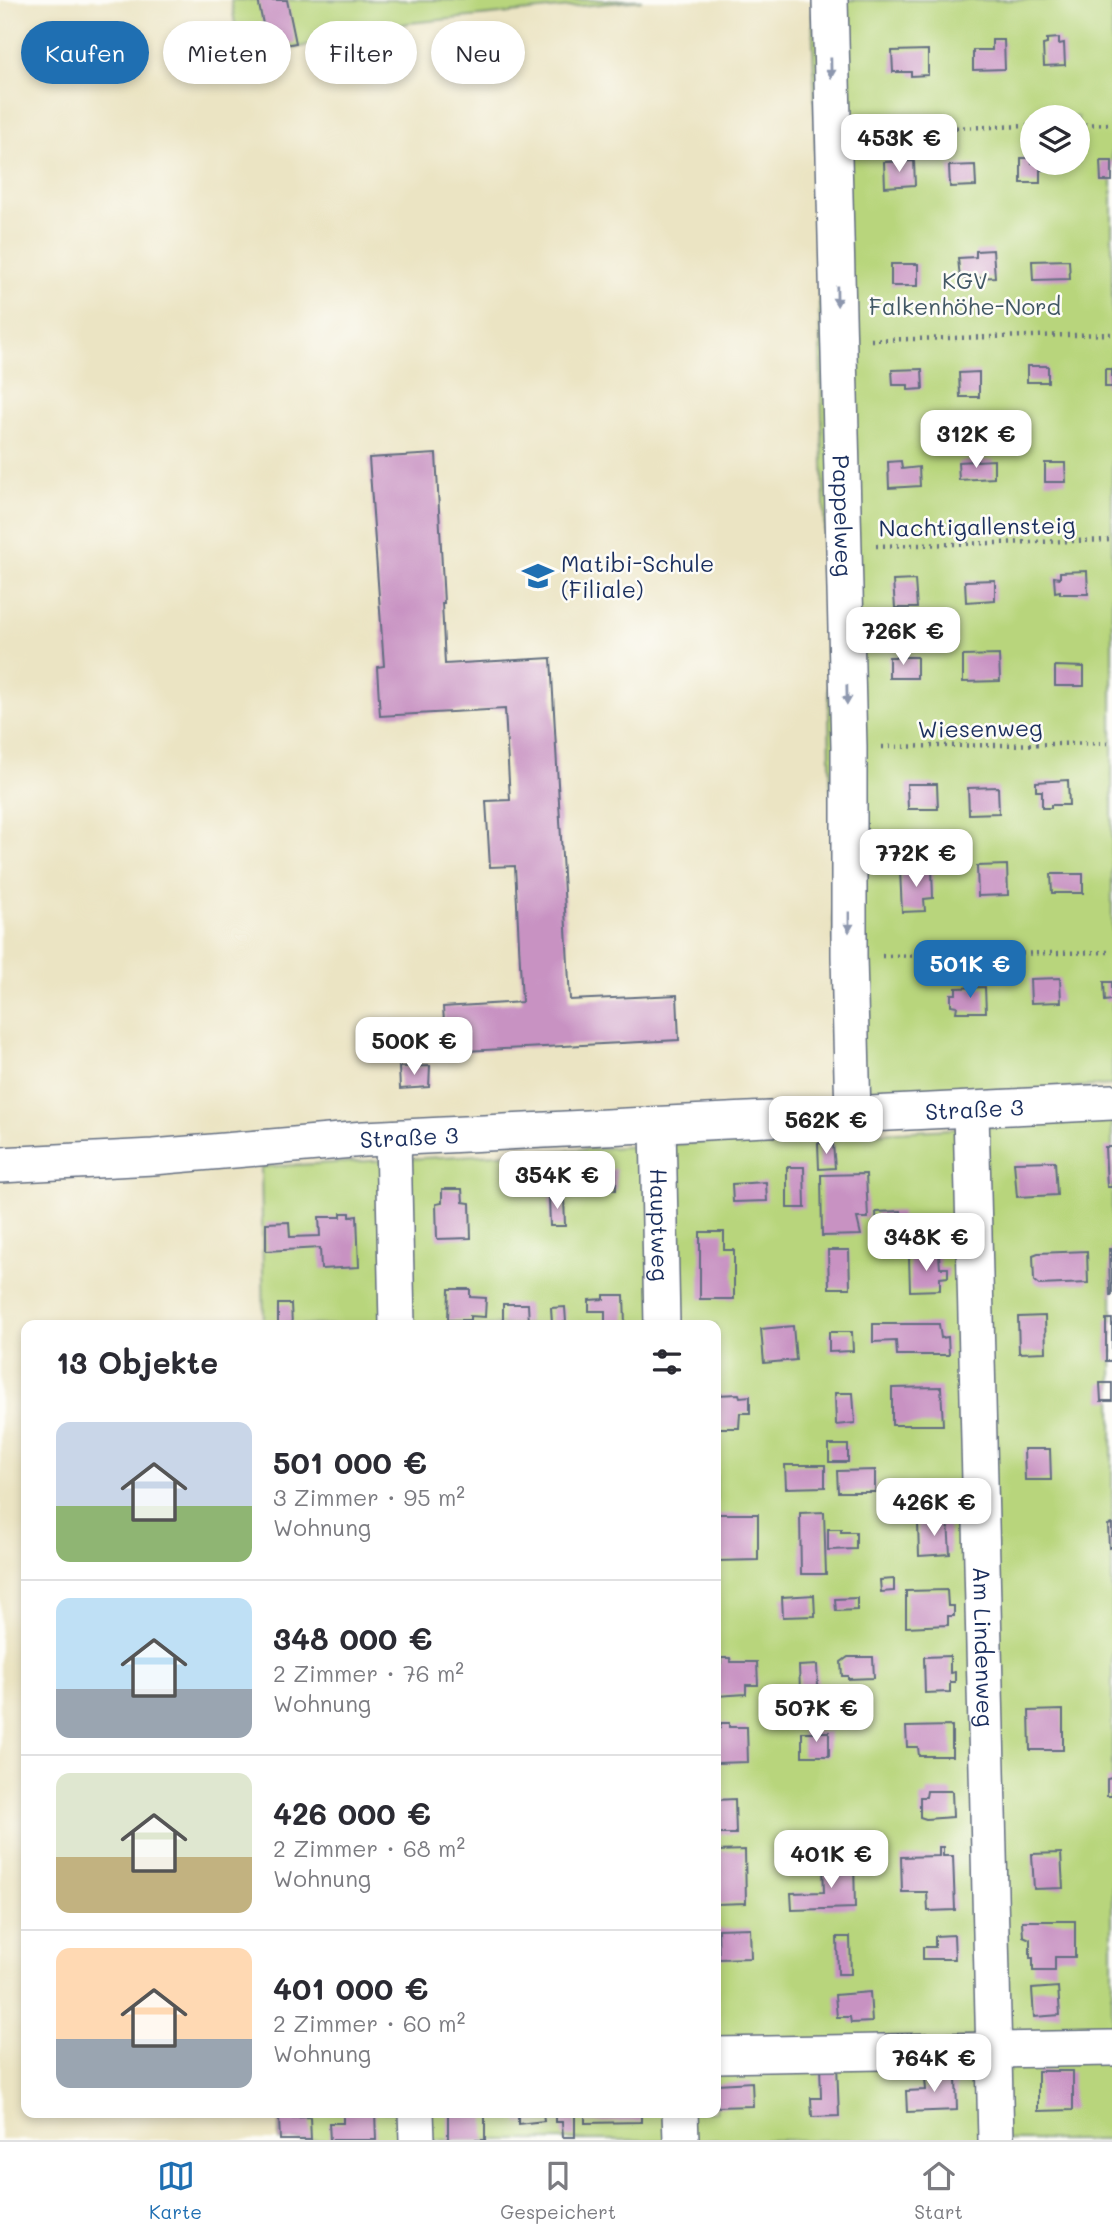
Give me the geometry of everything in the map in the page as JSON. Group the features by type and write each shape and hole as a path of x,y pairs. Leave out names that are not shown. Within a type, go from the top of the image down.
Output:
{"street":[{"name":"Pappelweg","path":"830,0 849,747 849,956 853,1115"},
{"name":"Straße 3","path":"0,1165 393,1138 1112,1102"},
{"name":"Am Lindenweg","path":"971,1111 996,2140"},
{"name":"Hauptweg","path":"658,1125 662,1320"},
{"path":"393,1138 397,1320"},
{"path":"721,2055 1112,2048"},
{"path":"416,2118 417,2140"},
{"path":"680,2118 681,2140"}],"path":[{"path":"1090,125 1112,124"},
{"path":"833,131 1020,126"},
{"path":"838,341 1112,334"},
{"name":"Nachtigallensteig","path":"844,547 1112,540"},
{"name":"Wiesenweg","path":"849,747 1112,743"},
{"path":"849,956 1112,952"}],"green space":[{"path":"231,0 642,0 417,22 305,21 305,46 291,49 291,21 234,21"},
{"name":"KGV Falkenhöhe-Nord","path":"812,0 1112,0 1112,1085 1022,1090 853,1093 838,1099"},
{"path":"1112,1120 1112,2140 279,2140 279,2118 721,2118 721,1320 264,1320 261,1167"}],"building":[{"path":"258,0 287,0 296,43 291,44 291,21 262,21"},
{"path":"1059,38 1059,44 1064,43 1065,65 1044,66 1043,45 1047,44 1047,39"},
{"path":"992,40 1004,40 1005,69 973,70 973,50 992,50"},
{"path":"928,50 928,75 911,76 911,72 893,72 892,51"},
{"path":"914,161 915,185 885,187 884,162"},
{"path":"1100,161 1112,161 1112,181 1101,181"},
{"path":"975,165 976,186 950,187 949,166"},
{"path":"1021,175 1040,175 1040,183 1021,183"},
{"path":"993,250 995,277 960,279 958,258 976,257 976,251"},
{"path":"1069,260 1070,279 1033,280 1032,261"},
{"path":"891,264 918,264 918,286 891,286"},
{"path":"1027,366 1048,366 1048,382 1027,382"},
{"path":"922,369 923,389 908,390 908,385 893,385 892,370"},
{"path":"1105,369 1112,369 1112,387 1105,387"},
{"path":"979,372 979,397 960,397 959,373"},
{"path":"436,454 445,664 551,658 570,1000 677,995 679,1040 446,1052 443,1007 522,1002 515,866 490,867 486,801 510,800 505,709 380,716 377,667 384,666 369,458"},
{"path":"994,460 994,478 959,480 958,462"},
{"path":"901,461 902,469 919,467 920,486 889,488 888,462"},
{"path":"1045,463 1065,463 1066,482 1045,482"},
{"path":"1087,571 1088,594 1055,592 1054,577 1060,578 1060,572"},
{"path":"915,580 917,608 895,608 893,581"},
{"path":"995,580 995,600 966,602 965,581"},
{"path":"999,655 1000,681 963,682 963,656"},
{"path":"889,657 917,657 917,678 889,678"},
{"path":"1055,666 1084,667 1084,686 1055,686"},
{"path":"1068,780 1069,805 1042,808 1042,791 1036,791 1036,782"},
{"path":"907,784 937,784 938,809 908,809"},
{"path":"998,787 999,813 969,814 968,788"},
{"path":"1007,865 1008,895 978,896 977,866"},
{"path":"932,868 933,898 924,899 925,911 902,912 900,870"},
{"path":"1051,874 1083,874 1083,893 1052,893"},
{"path":"1060,978 1061,1002 1031,1003 1030,979"},
{"path":"1104,982 1112,982 1112,1000 1105,1001"},
{"path":"985,987 986,1012 956,1012 957,1006 951,1005 951,994 956,994 956,988"},
{"path":"430,1066 429,1087 400,1089 399,1067"},
{"path":"818,1143 833,1144 835,1168 819,1169"},
{"path":"1105,1147 1112,1147 1112,1187 1107,1187"},
{"path":"1055,1161 1057,1195 1017,1197 1014,1162"},
{"path":"787,1167 804,1167 805,1208 787,1208"},
{"path":"577,1169 616,1169 616,1190 578,1190"},
{"path":"866,1174 868,1218 857,1218 861,1235 822,1236 821,1175"},
{"path":"766,1182 767,1201 733,1202 732,1184"},
{"path":"442,1189 462,1189 463,1202 470,1203 471,1238 437,1239 436,1204 442,1203"},
{"path":"564,1196 565,1226 550,1226 549,1197"},
{"path":"901,1211 902,1237 891,1237 891,1230 877,1231 876,1212"},
{"path":"341,1213 350,1213 350,1217 357,1216 359,1267 321,1269 320,1248 266,1251 266,1223 289,1222 290,1237 320,1236 319,1217 341,1217"},
{"path":"700,1232 724,1232 724,1250 734,1250 734,1299 700,1299"},
{"path":"1109,1249 1112,1249 1112,1295 1110,1295"},
{"path":"828,1250 849,1250 850,1288 829,1288"},
{"path":"1087,1251 1088,1283 1039,1285 1034,1281 1033,1255"},
{"path":"939,1255 940,1268 948,1268 948,1277 940,1278 940,1290 910,1291 909,1256"},
{"path":"449,1289 470,1289 470,1297 486,1298 485,1317 470,1316 470,1320 448,1320"},
{"path":"604,1295 624,1295 625,1320 605,1320 605,1311 589,1311 589,1300 604,1299"},
{"path":"278,1304 291,1304 292,1320 278,1320"},
{"path":"503,1304 528,1304 529,1320 503,1320"},
{"path":"565,1307 566,1320 552,1320 551,1308"},
{"path":"1045,1316 1046,1352 1019,1353 1018,1317"},
{"path":"1106,1319 1112,1319 1112,1361 1106,1361"},
{"path":"873,1324 939,1324 941,1338 948,1337 949,1355 897,1355 896,1341 873,1342"},
{"path":"793,1326 796,1360 764,1363 761,1329"},
{"path":"829,1332 852,1332 853,1351 829,1352"},
{"path":"1100,1383 1112,1383 1112,1401 1101,1401"},
{"path":"941,1387 943,1425 892,1425 892,1388"},
{"path":"835,1393 853,1393 855,1423 836,1425"},
{"path":"721,1395 750,1396 750,1413 740,1413 739,1428 721,1428"},
{"path":"829,1445 848,1445 848,1462 829,1462"},
{"path":"1024,1449 1050,1449 1051,1480 1025,1480"},
{"path":"785,1465 825,1465 825,1487 786,1488"},
{"path":"875,1470 875,1492 838,1492 837,1471"},
{"path":"824,1512 826,1574 801,1574 800,1513"},
{"path":"721,1514 758,1514 758,1560 721,1561"},
{"path":"948,1521 950,1554 919,1556 918,1522"},
{"path":"1112,1524 1112,1547 1109,1548 1108,1525"},
{"path":"828,1529 856,1532 856,1549 828,1550"},
{"path":"894,1579 894,1591 881,1592 880,1580"},
{"path":"947,1590 948,1606 954,1606 954,1616 948,1616 948,1625 906,1627 906,1591"},
{"path":"814,1595 815,1616 783,1617 782,1597"},
{"path":"857,1598 857,1610 836,1611 835,1599"},
{"path":"950,1656 950,1673 955,1672 955,1682 950,1682 950,1692 925,1693 924,1657"},
{"path":"848,1657 873,1657 874,1678 848,1679 848,1676 842,1676 841,1662"},
{"path":"721,1658 730,1658 731,1662 757,1662 758,1685 746,1685 746,1694 721,1696"},
{"path":"817,1665 818,1687 800,1689 799,1666"},
{"path":"1063,1710 1063,1750 1030,1750 1029,1711"},
{"path":"721,1723 729,1723 729,1727 747,1727 748,1762 721,1763"},
{"path":"952,1726 952,1756 919,1756 918,1747 907,1747 906,1727"},
{"path":"802,1732 829,1732 829,1756 802,1756"},
{"path":"1112,1778 1112,1796 1107,1796 1107,1779"},
{"path":"927,1791 952,1791 953,1817 920,1817 920,1797 926,1797"},
{"path":"735,1799 736,1834 721,1834 721,1800"},
{"path":"939,1847 943,1847 943,1856 953,1856 955,1910 928,1911 927,1892 902,1892 901,1857 939,1856"},
{"path":"745,1850 746,1903 721,1904 721,1851"},
{"path":"1061,1853 1063,1888 1034,1889 1032,1854"},
{"path":"833,1860 854,1860 855,1908 792,1910 791,1893 824,1892 823,1867 833,1867"},
{"path":"1022,1921 1075,1921 1075,1957 1055,1957 1055,1971 1033,1971 1030,1939 1023,1936"},
{"path":"750,1928 751,1958 721,1959 721,1929"},
{"path":"954,1935 955,1959 923,1959 923,1947 935,1947 935,1936"},
{"path":"837,1937 850,1937 851,1974 838,1974"},
{"path":"1058,1987 1060,2015 1034,2017 1032,1989"},
{"path":"870,1992 872,2022 851,2023 850,2017 837,2017 835,1995"},
{"path":"837,2063 839,2116 812,2117 811,2098 821,2098 820,2064"},
{"path":"930,2071 950,2071 950,2077 956,2077 957,2110 907,2112 906,2091 926,2090 925,2078 930,2078"},
{"path":"1038,2071 1073,2071 1073,2110 1038,2111"},
{"path":"752,2082 753,2106 721,2107 721,2084"},
{"path":"279,2118 310,2118 311,2140 280,2140"},
{"path":"343,2118 375,2118 376,2140 330,2140 329,2123 343,2123"},
{"path":"448,2118 485,2118 485,2140 448,2140"},
{"path":"518,2118 544,2118 544,2121 518,2124"},
{"path":"555,2118 575,2118 575,2137 563,2137 562,2122 555,2122"},
{"path":"585,2118 641,2118 641,2122 585,2123"}],"place":[{"name":"Matibi-Schule (Filiale)","path":"538,576"}]}
